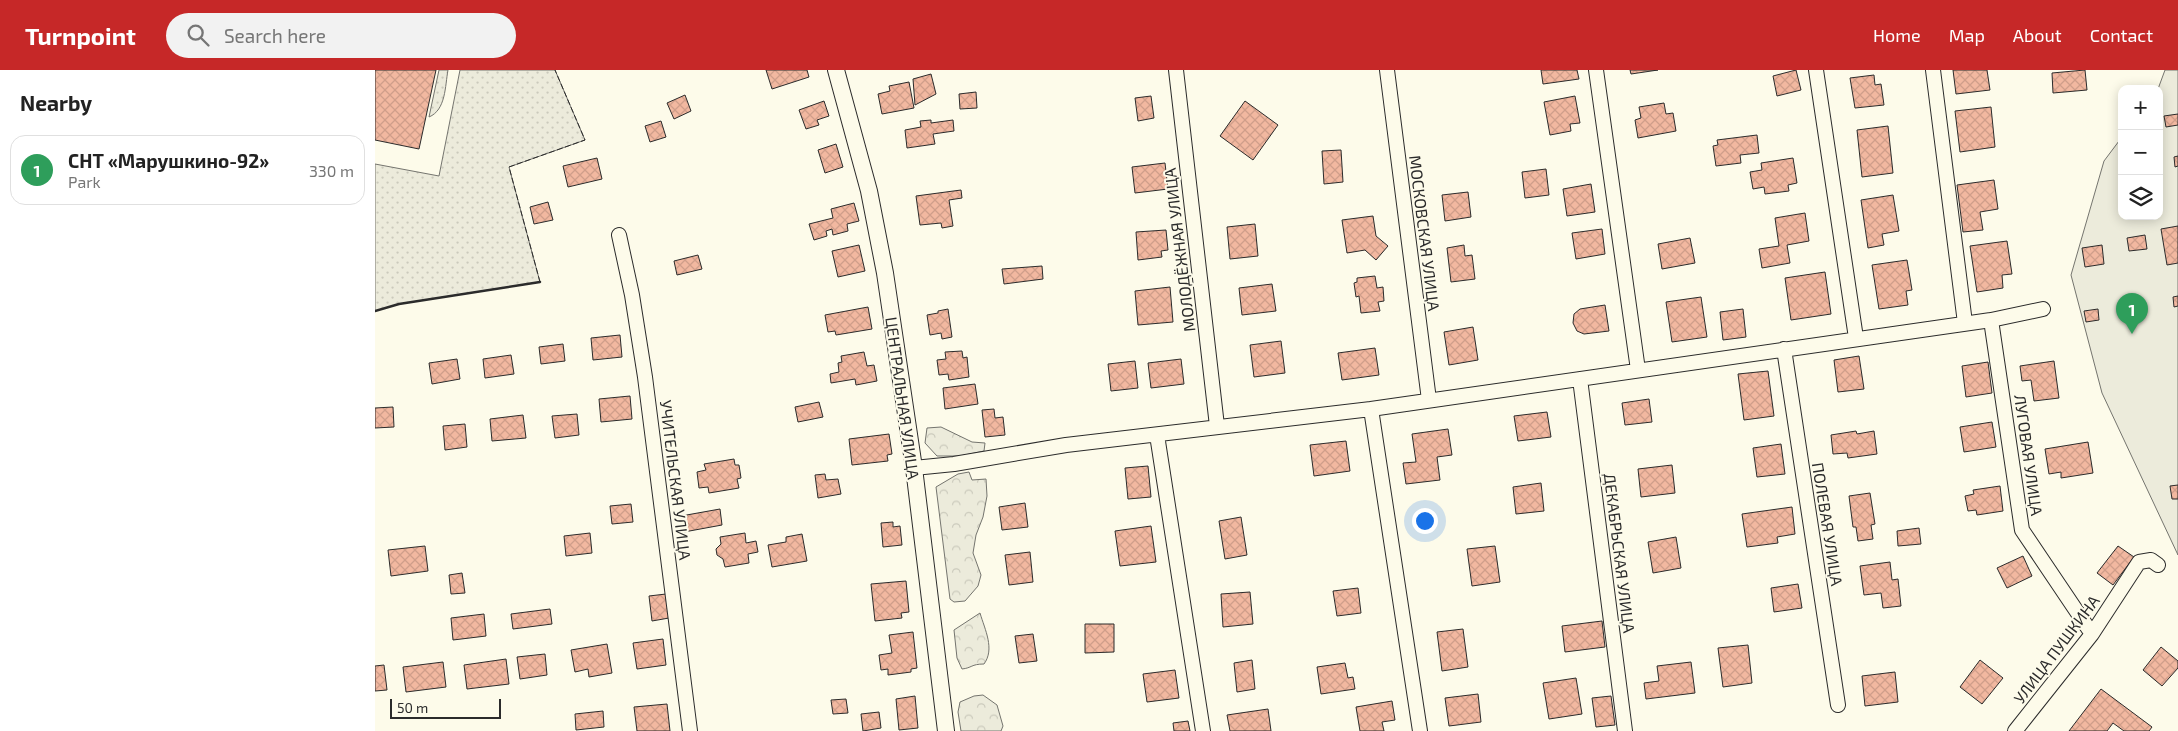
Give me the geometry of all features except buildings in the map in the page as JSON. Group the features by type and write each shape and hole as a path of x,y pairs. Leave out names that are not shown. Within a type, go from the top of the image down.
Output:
{"street":[{"name":"ЦЕНТРАЛЬНАЯ УЛИЦА","path":"836,70 865,174 882,258 914,468 946,731"},
{"name":"МОЛОДЁЖНАЯ УЛИЦА","path":"1176,70 1217,426"},
{"name":"МОСКОВСКАЯ УЛИЦА","path":"1387,70 1429,400"},
{"path":"1596,70 1638,370"},
{"path":"1815,70 1856,338"},
{"path":"1933,70 1965,323"},
{"name":"УЧИТЕЛЬСКАЯ УЛИЦА","path":"619,236 632,295 645,377 690,731"},
{"path":"914,468 954,464 1065,445 1371,409 1991,320 2043,309"},
{"name":"ЛУГОВАЯ УЛИЦА","path":"1991,320 2022,530 2093,634"},
{"name":"ПОЛЕВАЯ УЛИЦА","path":"1784,349 1838,705"},
{"name":"ДЕКАБРЬСКАЯ УЛИЦА","path":"1580,379 1625,731"},
{"path":"1371,409 1420,731"},
{"path":"1157,435 1203,731"},
{"name":"УЛИЦА ПУШКИНА","path":"2015,731 2093,634 2139,562 2151,560 2158,565"}],"green space":[{"path":"439,70 448,70 444,97 439,109 429,117"},
{"path":"460,70 555,70 585,140 509,167 540,282 399,304 375,311 375,164 439,176"},
{"path":"2165,70 2178,70 2178,555 2102,393 2071,275 2104,161 2118,142 2118,220 2163,220 2163,85 2159,85"},
{"path":"941,427 972,442 985,443 984,451 960,456 937,456 925,443 927,428"},
{"path":"969,472 972,480 986,479 987,496 973,553 981,575 978,586 965,601 954,602 950,599 936,487 958,474"},
{"path":"980,613 988,639 989,652 984,664 962,669 957,658 954,630"},
{"path":"983,695 997,705 1003,726 1001,731 961,731 958,712 960,702 974,696"}],"fence":[{"path":"540,282 509,167 585,140 555,70"}],"wall":[{"path":"375,311 399,304 540,282"}],"place":[{"name":"СНТ «Марушкино-92»","path":"2132,334"}]}
